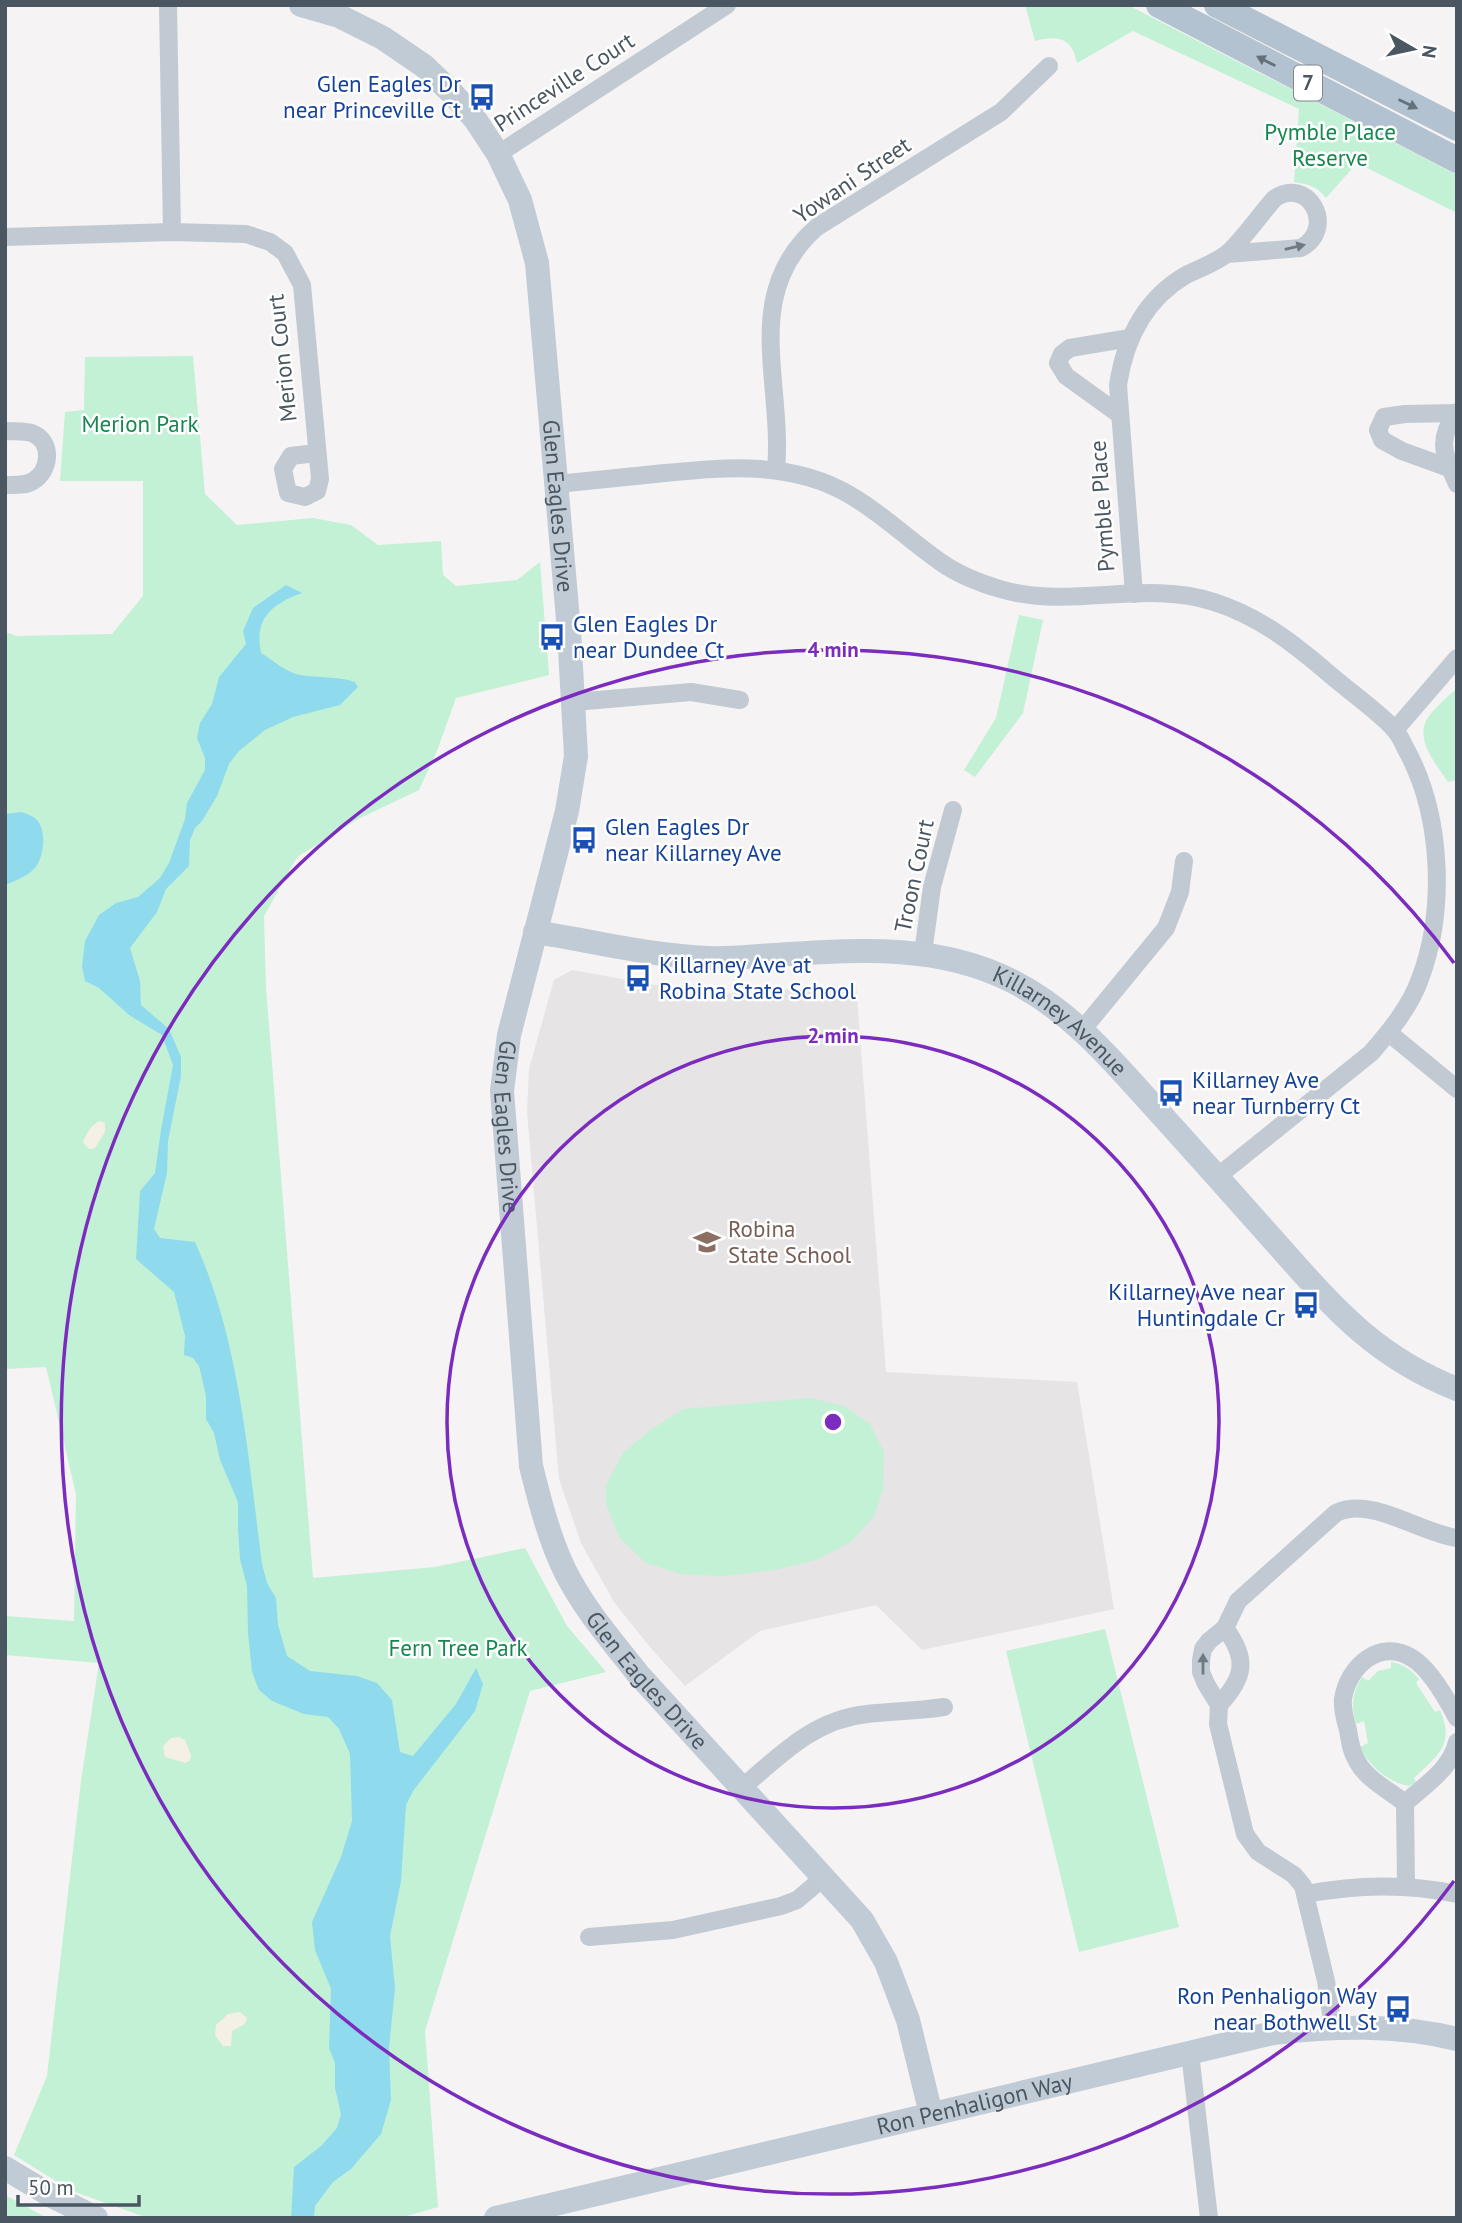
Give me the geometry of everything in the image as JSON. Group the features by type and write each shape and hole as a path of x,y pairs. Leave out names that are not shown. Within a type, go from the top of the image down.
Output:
{"main road":[{"name":"7","path":"1158,5 1457,160"},
{"name":"7","path":"1217,5 1457,128"}],"street":[{"path":"168,5 172,232"},
{"name":"Glen Eagles Drive","path":"301,5 340,11 424,66 453,93 475,118 498,154 520,200 537,263 557,484 576,756 573,782 509,1035 502,1091 531,1466 552,1539 582,1600 638,1674 862,1920 886,1962 908,2020 931,2114"},
{"name":"Princeville Court","path":"498,154 727,5"},
{"name":"Yowani Street","path":"776,470 778,436 770,318 775,289 788,260 806,236 817,227 989,120 1049,66"},
{"name":"Pymble Place","path":"1134,594 1118,385 1130,338 1149,306 1160,294 1184,277 1227,254 1282,193 1299,194 1315,207 1318,228 1308,244 1301,248 1227,254"},
{"name":"Merion Court","path":"5,237 172,232 246,234 270,242 285,253 302,285 316,453"},
{"name":"Pymble Place","path":"1120,415 1066,376 1059,363 1062,354 1070,348 1130,338"},
{"path":"1453,476 1443,454 1445,428 1456,413"},
{"path":"1453,476 1382,440 1378,430 1384,417 1456,413"},
{"path":"5,431 32,433 42,440 47,449 47,459 34,481 5,485"},
{"path":"557,484 727,467 776,470 817,480 842,490 876,512 944,564 999,588 1016,593 1057,597 1134,594 1184,596 1211,601 1252,617 1299,648 1395,730 1416,769 1429,804 1435,843 1436,910 1427,961 1419,984 1389,1033 1371,1053 1217,1177"},
{"path":"1395,730 1457,658"},
{"path":"574,702 691,692 740,700"},
{"name":"Troon Court","path":"923,953 932,887 953,810"},
{"path":"1083,1029 1166,928 1180,892 1184,861"},
{"name":"Killarney Avenue","path":"535,932 709,958 881,949 923,953 960,961 1011,981 1083,1029 1324,1296 1367,1339 1411,1369 1457,1389"},
{"path":"1389,1033 1457,1089"},
{"path":"1333,2028 1326,1981 1305,1894 1299,1880 1258,1852 1245,1834 1218,1724 1219,1705 1201,1672 1203,1649 1225,1628 1238,1601 1336,1513 1345,1509 1373,1510 1435,1533 1457,1538"},
{"path":"1219,1705 1235,1686 1241,1668 1237,1648 1225,1628"},
{"path":"1405,1803 1362,1769 1353,1754 1343,1701 1353,1671 1373,1655 1384,1652 1404,1654 1423,1667 1457,1718"},
{"path":"743,1788 799,1739 826,1724 865,1714 944,1707"},
{"path":"1406,1885 1405,1803 1450,1761 1457,1742"},
{"path":"589,1937 673,1930 781,1906 797,1900 823,1878"},
{"path":"1305,1894 1332,1889 1406,1885 1457,1894"},
{"name":"Ron Penhaligon Way","path":"495,2218 573,2209 931,2114 1273,2034 1333,2028 1389,2028 1457,2039"},
{"path":"1190,2053 1209,2218"},
{"path":"5,2168 96,2218"}],"shaded area":[{"name":"Robina State School","path":"572,970 695,992 721,994 856,985 886,1372 1077,1382 1114,1609 922,1650 876,1605 760,1631 685,1686 649,1646 614,1602 581,1543 559,1479 527,1112 529,1069 554,980"}],"green space":[{"name":"Pymble Place Reserve","path":"1025,5 1128,5 1457,175 1457,213 1357,163 1326,198 1312,186 1294,182 1299,109 1133,31 1077,63 1072,48 1063,40 1051,38 1035,41"},
{"path":"193,356 205,494 237,525 313,518 351,525 378,545 441,541 443,575 456,586 517,580 540,562 549,675 456,698 437,751 419,790 358,819 297,857 264,916 266,988 313,1578 435,1567 525,1548 567,1626 606,1672 530,1691 425,2031 438,2207 400,2218 148,2218 72,2191 14,2155 47,2076 81,1781 99,1663 5,1655 5,1616 74,1621 76,1494 46,1367 5,1369 5,632 17,636 112,634 143,596 143,481 60,481 65,412 84,410 85,357"},
{"path":"1019,615 1043,620 1023,713 975,777 964,770 996,718"},
{"path":"1457,688 1457,780 1448,782 1429,753 1424,729 1432,712"},
{"path":"810,1398 844,1406 870,1424 884,1452 883,1490 874,1516 851,1542 816,1560 775,1570 720,1576 680,1574 646,1563 619,1537 606,1504 606,1485 623,1453 652,1429 683,1409"},
{"path":"1105,1629 1179,1927 1079,1952 1006,1651"},
{"path":"1391,1662 1407,1668 1419,1679 1416,1683 1435,1712 1440,1710 1446,1732 1445,1741 1437,1756 1414,1778 1416,1782 1409,1786 1387,1777 1368,1761 1360,1747 1368,1743 1364,1721 1356,1724 1353,1711 1354,1694 1362,1677 1368,1681 1378,1671 1391,1668"},
{"path":"5,2195 47,2218 5,2218"}],"sand":[{"path":"101,1121 105,1123 105,1132 95,1148 89,1149 83,1142 84,1139 93,1126"},
{"path":"179,1737 185,1740 191,1755 186,1763 165,1757 163,1746 171,1738"},
{"path":"240,2012 247,2018 245,2024 232,2031 231,2046 223,2046 215,2035 216,2025 228,2014"}],"water":[{"path":"286,585 302,593 282,602 267,614 260,631 261,653 295,674 348,680 355,682 358,687 340,705 293,717 265,730 239,751 229,764 217,796 195,828 190,840 189,866 166,889 157,912 130,948 140,981 141,1005 169,1029 181,1057 181,1076 168,1141 167,1173 154,1229 160,1238 195,1242 210,1280 232,1359 240,1400 262,1564 267,1583 276,1598 278,1625 287,1656 310,1671 357,1676 377,1683 392,1700 400,1752 413,1756 456,1704 476,1668 483,1684 475,1711 413,1791 406,1805 401,1881 390,1936 395,1988 389,2048 391,2100 381,2134 351,2169 333,2182 315,2206 314,2218 291,2218 294,2167 321,2146 337,2128 341,2114 335,2088 335,2063 329,2048 331,1989 315,1950 312,1922 341,1857 352,1821 350,1754 339,1729 328,1717 304,1714 272,1701 259,1690 252,1672 247,1586 240,1559 238,1502 220,1460 214,1433 206,1419 206,1396 199,1366 193,1358 184,1355 185,1336 174,1292 136,1259 140,1191 155,1173 173,1065 162,1035 129,1015 99,988 85,981 82,966 85,941 99,915 116,903 138,897 160,878 169,863 185,819 187,803 205,770 205,758 197,738 200,723 212,704 219,677 246,644 243,631 253,608"},
{"path":"22,812 34,817 40,825 42,851 32,871 5,885 5,814"}],"place":[{"name":"Glen Eagles Dr near Princeville Ct","path":"482,97"},
{"name":"Glen Eagles Dr near Dundee Ct","path":"552,637"},
{"name":"Glen Eagles Dr near Killarney Ave","path":"584,840"},
{"name":"Killarney Ave at Robina State School","path":"638,978"},
{"name":"Killarney Ave near Turnberry Ct","path":"1171,1093"},
{"name":"Robina State School","path":"707,1242"},
{"name":"Killarney Ave near Huntingdale Cr","path":"1306,1305"},
{"name":"Ron Penhaligon Way near Bothwell St","path":"1398,2009"}],"park label":[{"name":"Merion Park","path":"140,424"},
{"name":"Fern Tree Park","path":"458,1648"}]}
